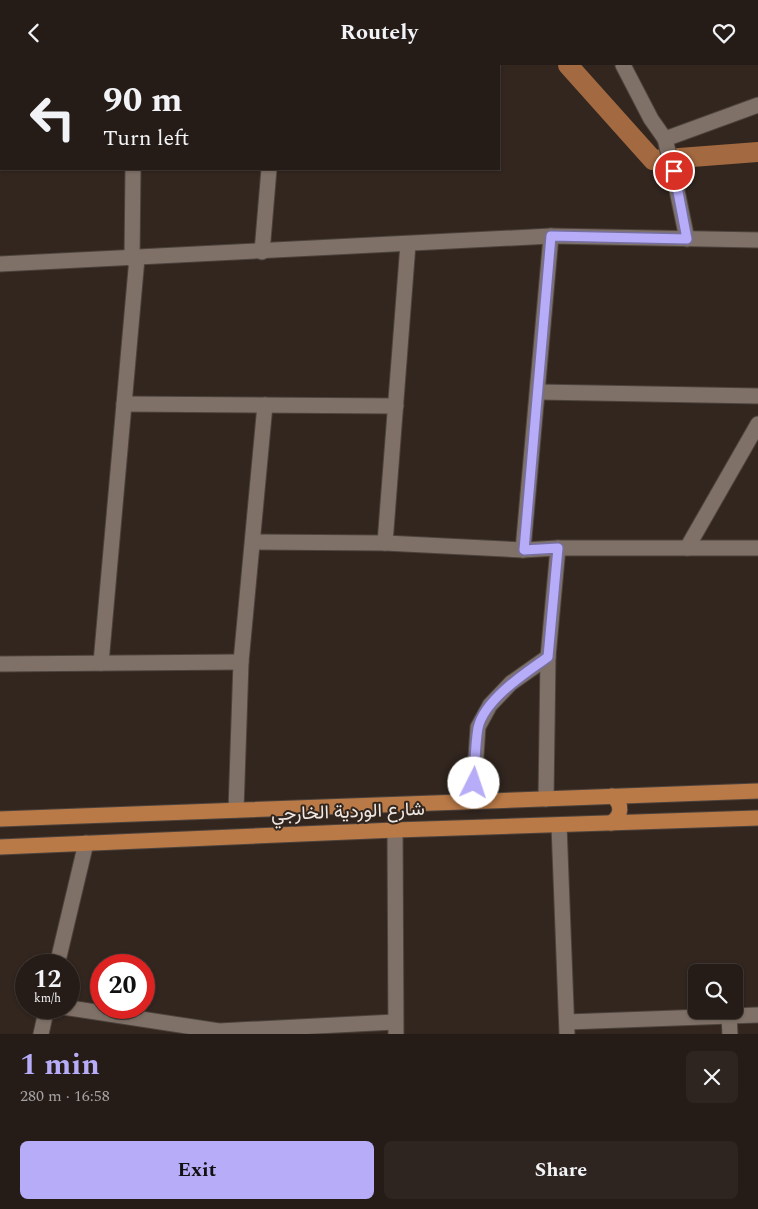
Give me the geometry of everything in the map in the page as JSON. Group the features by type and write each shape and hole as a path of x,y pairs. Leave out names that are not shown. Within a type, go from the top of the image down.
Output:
{"main road":[{"name":"شارع الوردية الخارجي","path":"0,819 758,791"},
{"path":"722,792 715,799 714,806 717,814 723,819"},
{"path":"611,823 620,813 620,805 612,796"},
{"name":"شارع الوردية الخارجي","path":"0,847 395,830 758,818"}],"street":[{"path":"623,65 651,119 665,139 674,171 687,239"},
{"path":"665,139 758,105"},
{"path":"101,663 135,258 133,170"},
{"path":"262,252 269,170"},
{"path":"0,264 551,236 758,240"},
{"path":"524,550 551,236"},
{"path":"385,543 408,244"},
{"path":"539,392 758,396"},
{"path":"124,404 396,406"},
{"path":"236,810 241,661 265,405"},
{"path":"687,548 758,424"},
{"path":"252,542 385,543 524,550 558,548 758,548"},
{"path":"546,799 548,657 558,548"},
{"path":"473,801 478,727 490,705 511,683 548,657"},
{"path":"0,664 241,661"},
{"path":"559,825 567,1028 688,1018"},
{"path":"80,1010 219,1033 396,1028 395,830"},
{"path":"60,954 86,843"},
{"path":"743,1015 758,1015"},
{"path":"41,1034 44,1019"},
{"path":"729,1019 730,1034"}],"waterway":[{"path":"568,65 653,160 758,152"}],"route":[{"path":"474,783 478,727 490,705 511,683 548,657 558,548 524,550 551,236 687,239 674,171"}]}
